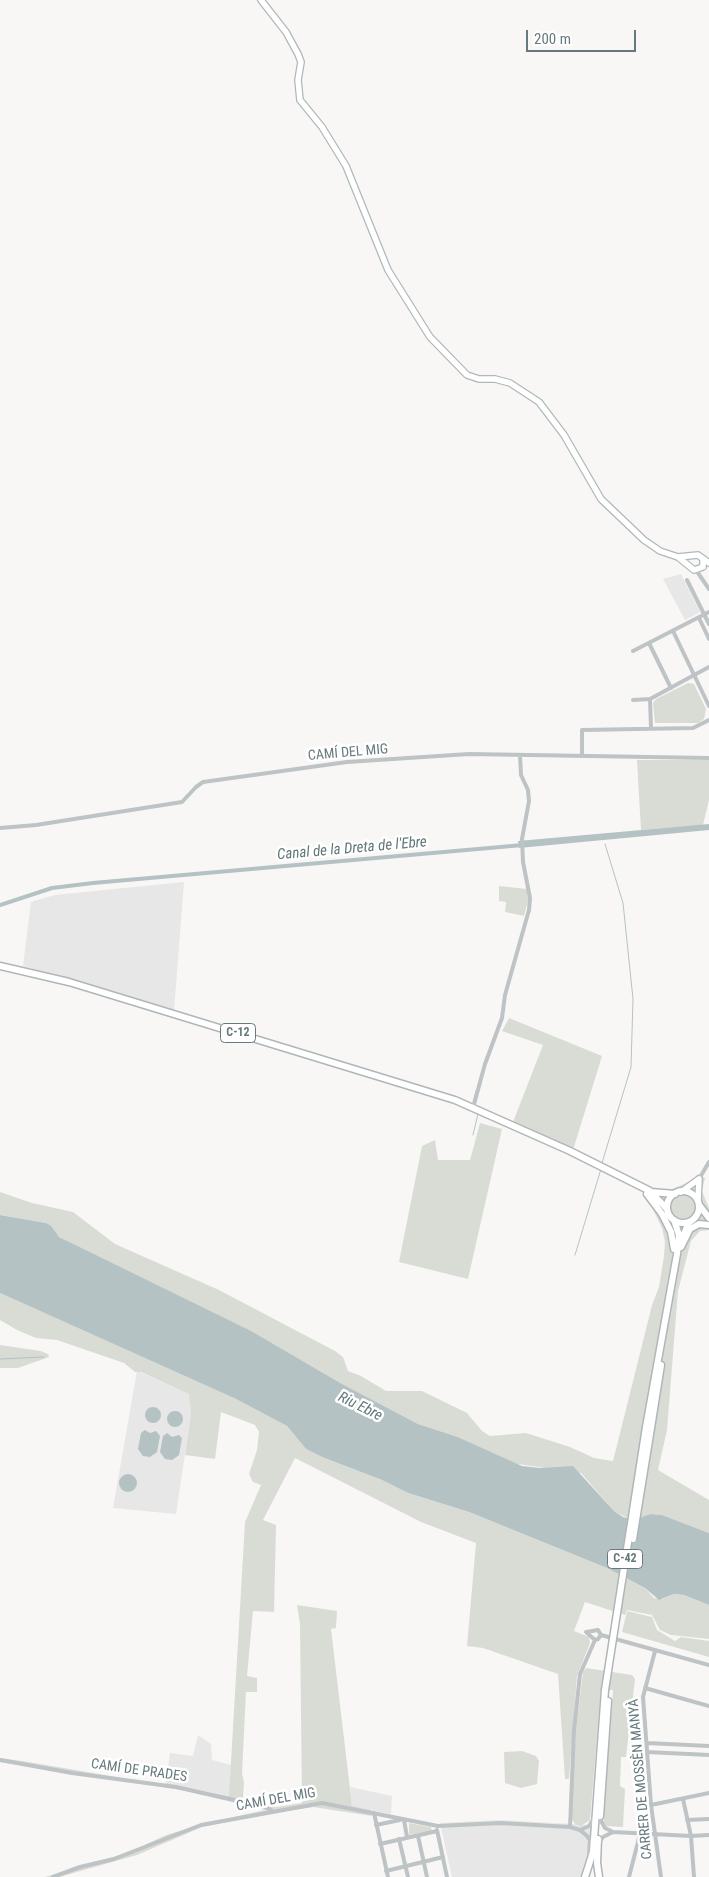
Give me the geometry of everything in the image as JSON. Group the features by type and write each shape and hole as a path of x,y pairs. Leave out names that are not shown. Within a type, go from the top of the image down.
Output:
{"main road":[{"name":"C-12","path":"0,966 108,993 473,1108 602,1167 650,1192 668,1209 674,1220"},
{"path":"623,1178 630,1185 650,1196 658,1206 673,1238 672,1273"},
{"name":"C-12","path":"650,1192 692,1194 709,1218"},
{"path":"668,1209 669,1201 678,1193"},
{"path":"691,1222 698,1214 698,1203"},
{"path":"674,1220 681,1223 709,1224"},
{"name":"C-42","path":"599,1877 598,1814 607,1690 679,1235 674,1220"},
{"name":"C-42","path":"648,1428 683,1234 691,1222"},
{"path":"681,1247 690,1229 699,1224 709,1224"},
{"name":"C-42","path":"585,1877 589,1868 598,1814"}],"street":[{"path":"261,0 286,32 298,54 301,62 298,80 300,100 322,127 346,166 388,270 430,337 467,375 479,379 495,379 510,383 539,402 564,435 600,499 647,542 660,551 678,557 690,566 704,567"},
{"path":"678,557 697,555 703,559 704,580 709,589"},
{"path":"690,566 689,561 692,556"},
{"path":"687,580 709,624"},
{"path":"633,651 709,612"},
{"path":"698,618 709,639"},
{"path":"672,631 709,706"},
{"path":"649,643 671,688"},
{"path":"633,700 650,699 709,667"},
{"path":"650,699 651,728"},
{"path":"582,756 582,730 693,728 709,720"},
{"name":"CAMÍ DEL MIG","path":"0,828 182,802 196,786 203,782 348,762 469,754 709,758"},
{"path":"473,1108 485,1064 502,1018 505,995 529,910 530,898 522,840 530,801 528,790 521,775 520,756"},
{"path":"698,1203 699,1180 709,1162"},
{"path":"678,1193 699,1180"},
{"path":"595,1640 591,1634 598,1630 601,1635 709,1665"},
{"path":"570,1827 574,1731 580,1674 595,1640 600,1639 601,1635"},
{"name":"CARRER DE MOSSÈN MANYÀ","path":"656,1651 643,1697 651,1805 660,1877"},
{"path":"646,1688 709,1706"},
{"path":"647,1744 709,1746"},
{"path":"647,1752 709,1755"},
{"name":"CAMÍ DE PRADES","path":"0,1760 72,1773 176,1787 266,1807 272,1811"},
{"path":"651,1805 709,1793"},
{"path":"683,1799 691,1836 694,1877"},
{"name":"CAMÍ DEL MIG","path":"53,1877 80,1867 114,1859 201,1825 322,1803 374,1813 438,1829 501,1823 570,1827 580,1830"},
{"path":"374,1813 388,1877"},
{"path":"589,1868 590,1840 580,1830 589,1826 598,1814 605,1828 613,1832 691,1836 709,1834"},
{"path":"376,1825 403,1820 407,1838"},
{"path":"687,1820 709,1820"},
{"path":"380,1844 418,1836 438,1829 447,1877"},
{"path":"598,1845 603,1837 613,1832"},
{"path":"629,1877 640,1834"},
{"path":"418,1836 427,1877"},
{"path":"399,1839 408,1877"},
{"path":"386,1870 443,1857"}],"shaded area":[{"path":"681,574 700,612 685,620 663,579"},
{"path":"688,683 694,684 706,709 704,719 698,723 655,723 653,703 656,699"},
{"path":"637,760 709,760 709,800 703,825 641,830"},
{"path":"184,882 174,1011 23,966 31,902 55,895"},
{"path":"499,886 527,889 528,901 524,916 505,912 506,902 499,901"},
{"path":"509,1018 602,1056 573,1150 513,1122 543,1045 502,1031"},
{"path":"480,1123 502,1129 468,1279 399,1262 422,1146 435,1140 438,1160 470,1160"},
{"path":"698,1174 705,1178 702,1191 709,1208 709,1230 700,1231 691,1241 678,1291 667,1430 658,1470 709,1500 709,1533 662,1515 650,1514 634,1520 623,1516 614,1511 581,1473 517,1464 458,1437 418,1424 59,1237 46,1223 0,1215 0,1192 32,1203 73,1212 115,1244 219,1290 335,1351 343,1357 348,1371 361,1376 386,1391 422,1391 467,1413 482,1431 490,1436 526,1433 570,1447 594,1458 613,1461 652,1305 659,1287 664,1256 665,1242 662,1228 648,1199 651,1188 670,1190 693,1180"},
{"path":"0,1293 236,1399 287,1426 306,1449 322,1457 382,1480 408,1493 469,1512 607,1568 645,1588 654,1598 663,1599 674,1594 684,1595 709,1605 709,1639 671,1635 660,1630 652,1615 627,1610 625,1615 585,1602 574,1631 589,1637 590,1643 577,1676 569,1779 565,1779 558,1674 483,1648 467,1646 476,1543 421,1522 295,1458 263,1520 276,1525 274,1612 253,1611 247,1676 257,1678 257,1692 246,1692 242,1774 244,1782 243,1799 276,1807 302,1803 300,1624 297,1605 337,1611 336,1628 331,1629 352,1806 370,1810 372,1816 313,1807 267,1814 202,1827 137,1855 59,1877 45,1877 130,1852 166,1835 203,1824 265,1810 181,1790 0,1762 0,1758 22,1761 229,1796 245,1522 261,1485 253,1482 249,1474 257,1450 259,1432 255,1425 221,1412 215,1459 185,1455 191,1414 189,1394 141,1372 135,1372 124,1363 57,1340 36,1338 17,1330 0,1320"},
{"path":"0,1345 41,1351 48,1354 49,1357 18,1368 0,1368"},
{"path":"137,1371 190,1394 191,1414 176,1514 113,1508"},
{"path":"627,1611 652,1617 657,1630 675,1641 681,1637 709,1641 709,1657 622,1632"},
{"path":"586,1668 632,1675 635,1679 626,1757 621,1757 620,1786 625,1789 623,1827 606,1826 603,1819 613,1690 601,1689 590,1820 581,1826 575,1824 571,1818 576,1729 583,1672"},
{"path":"198,1735 211,1744 212,1760 231,1765 230,1796 166,1784 170,1753 193,1756"},
{"path":"522,1751 536,1756 539,1761 537,1784 521,1788 505,1783 504,1752"},
{"path":"350,1787 392,1796 391,1814 352,1807"},
{"path":"498,1820 592,1825 591,1852 584,1873 581,1877 452,1877 440,1823"},
{"path":"409,1823 431,1827 432,1831 409,1835"}],"water":[{"path":"709,824 709,830 519,848 518,841"},
{"name":"Riu Ebre","path":"0,1215 46,1223 51,1226 59,1237 251,1331 340,1383 418,1424 458,1437 522,1466 540,1468 573,1466 614,1511 623,1517 634,1520 650,1514 662,1515 709,1533 709,1605 684,1595 674,1594 659,1600 645,1588 607,1568 469,1512 408,1493 382,1480 322,1457 306,1449 287,1426 236,1399 0,1293"},
{"path":"153,1407 161,1415 153,1423 145,1415"},
{"path":"175,1411 183,1419 175,1427 167,1419"},
{"path":"145,1430 150,1433 156,1431 160,1436 157,1452 150,1457 143,1456 138,1449 141,1433"},
{"path":"167,1433 172,1437 179,1435 182,1438 179,1455 172,1460 165,1459 160,1452 163,1436"},
{"path":"128,1474 134,1477 137,1483 134,1489 128,1492 122,1489 119,1483 122,1477"}],"waterway":[{"path":"602,1163 631,1067 633,999 623,903 605,844"},
{"name":"Canal de la Dreta de l'Ebre","path":"0,905 52,888 93,883 523,845"},
{"path":"473,1102 476,1091"},
{"path":"473,1135 478,1114"},
{"path":"575,1255 601,1169"},
{"path":"0,1359 44,1357"}]}
